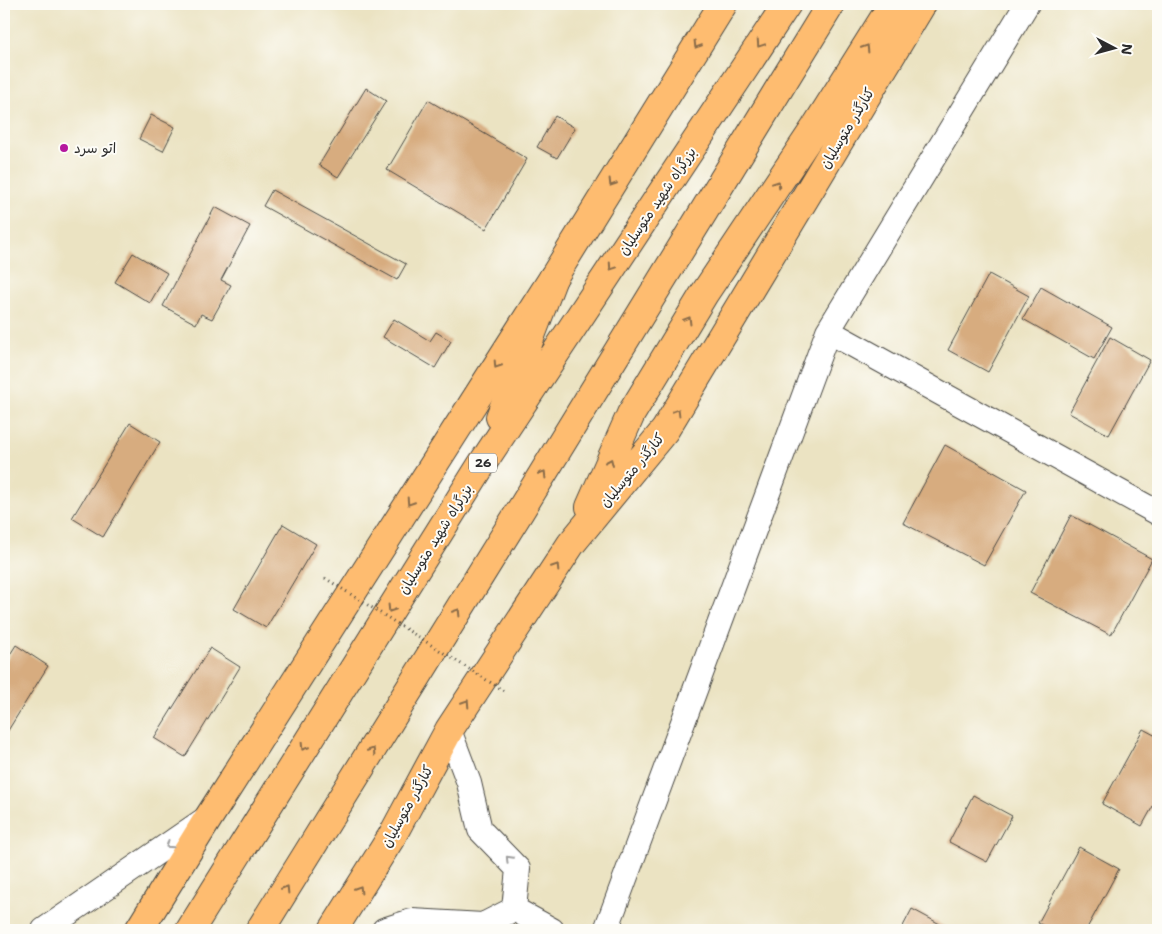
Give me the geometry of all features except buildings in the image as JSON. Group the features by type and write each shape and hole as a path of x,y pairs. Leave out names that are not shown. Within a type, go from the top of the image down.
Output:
{"main road":[{"path":"139,930 553,278 723,4"},
{"name":"بزرگراه شهید متوسلیان","path":"190,930 482,464 787,4"},
{"path":"260,930 515,520 831,4"},
{"path":"576,538 631,414 704,294 894,4"},
{"name":"کنارگذر متوسلیان","path":"333,930 392,836 449,730 571,544 666,430 922,4"},
{"path":"482,464 553,278"}],"lane":[{"path":"606,930 828,331 1027,4"},
{"path":"828,331 1158,513"},
{"path":"449,730 469,783 480,830 518,869 514,909"},
{"path":"44,930 209,817"},
{"path":"384,930 412,921 483,925 514,909"},
{"path":"514,909 552,930"}],"path":[{"path":"325,578 504,691"}],"place":[{"name":"اتو سرد","path":"64,148"}]}
